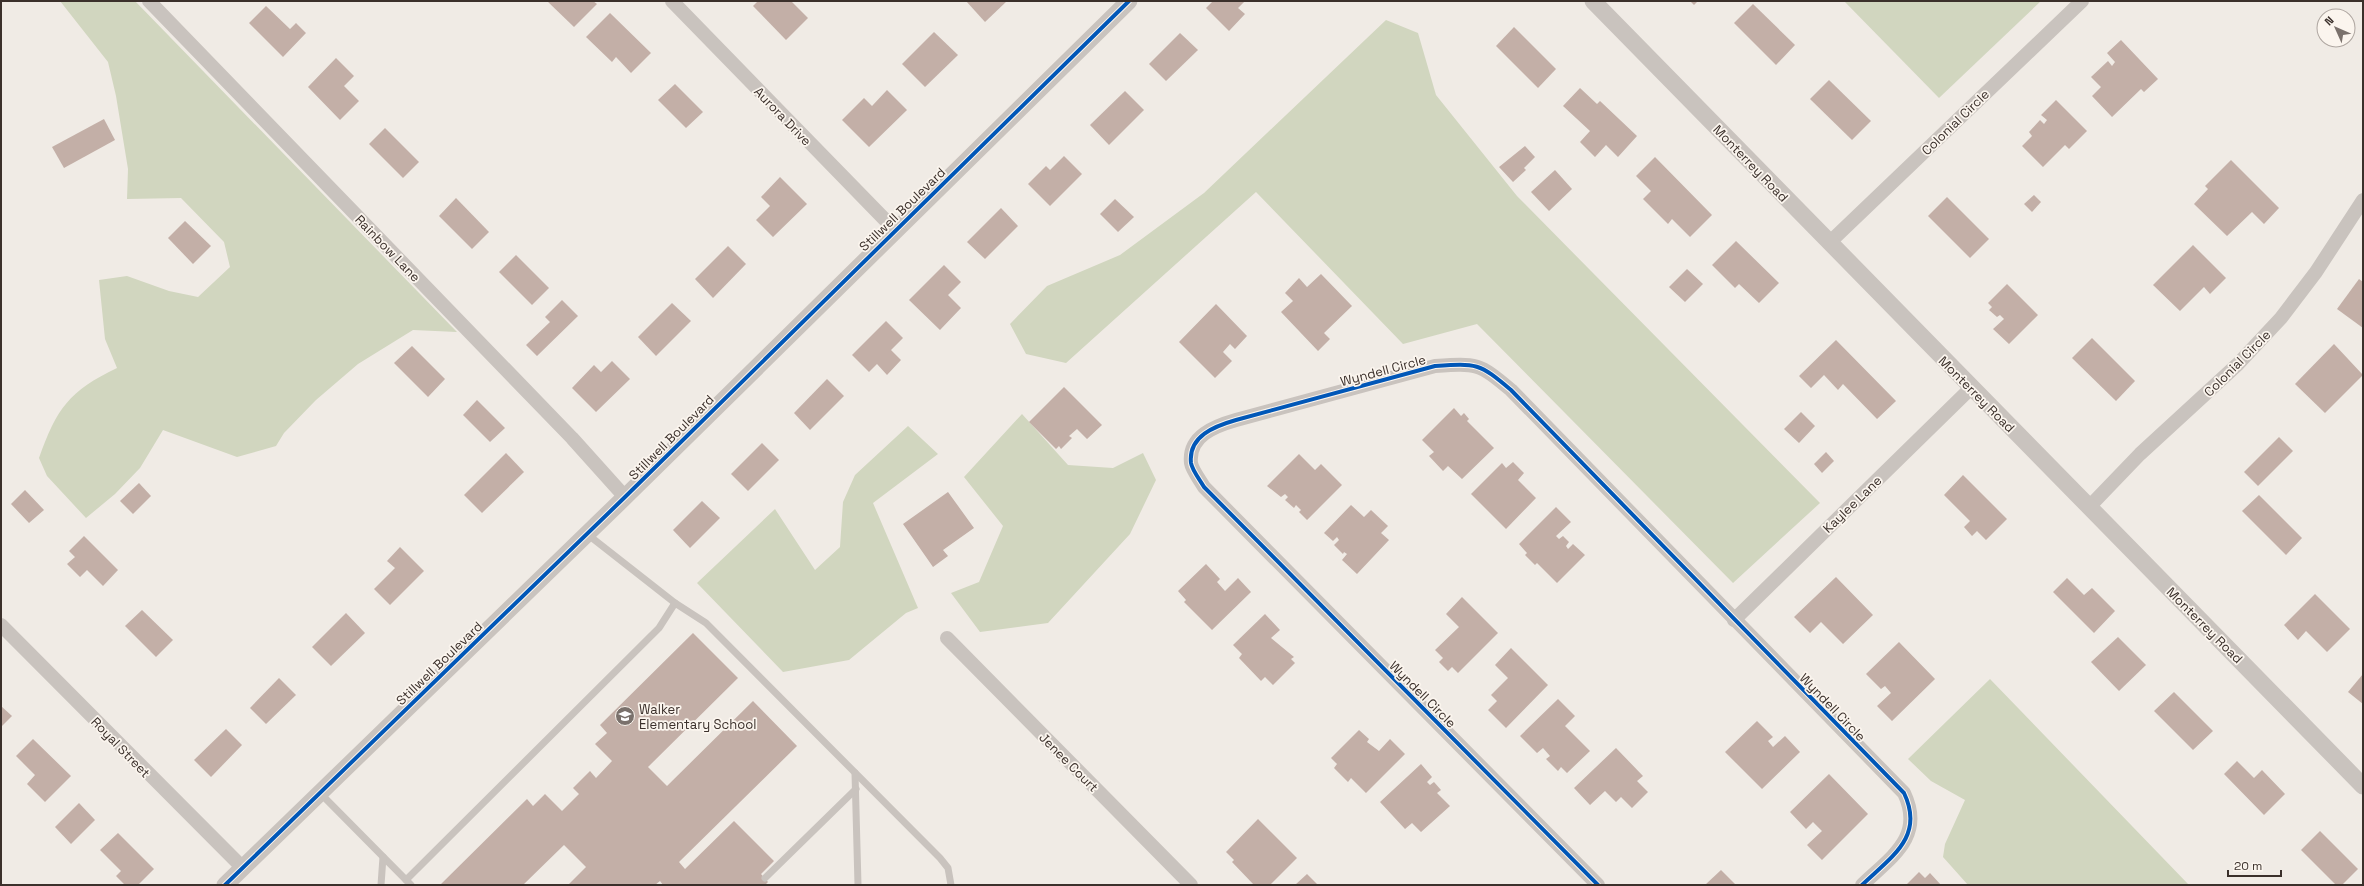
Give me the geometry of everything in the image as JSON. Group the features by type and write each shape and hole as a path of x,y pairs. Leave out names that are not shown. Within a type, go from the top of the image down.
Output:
{"street":[{"name":"Rainbow Lane","path":"149,1 572,438 625,497"},
{"name":"Aurora Drive","path":"672,1 895,230"},
{"name":"Stillwell Boulevard","path":"225,885 625,497 1129,1"},
{"name":"Monterrey Road","path":"1593,1 2363,786"},
{"name":"Colonial Circle","path":"1829,243 2082,1"},
{"name":"Colonial Circle","path":"2089,507 2140,454 2238,364 2281,318 2316,272 2363,200"},
{"name":"Wyndell Circle","path":"1598,885 1204,487 1191,463 1193,448 1200,435 1215,426 1435,366 1462,364 1478,365 1511,390 1904,793 1910,806 1912,819 1909,833 1902,846 1862,885"},
{"name":"Kaylee Lane","path":"1734,620 1971,388"},
{"name":"Royal Street","path":"1,624 187,814 243,868"},
{"name":"Jenee Court","path":"947,638 1191,885"}],"lane":[{"path":"587,534 675,603 706,623 940,858 948,868 952,885"},
{"path":"320,793 409,882 659,628 675,603"},
{"path":"855,773 858,885"},
{"path":"765,878 856,789"},
{"path":"381,885 384,857"}],"green space":[{"path":"60,1 135,1 457,332 413,330 358,364 316,400 284,433 276,446 237,457 163,430 140,468 115,494 86,518 47,476 39,458 52,426 67,403 76,393 87,385 117,368 105,339 99,280 127,276 169,291 198,297 230,267 224,242 181,198 127,199 128,169 116,96 108,62"},
{"path":"1844,1 2041,1 1939,98"},
{"path":"1386,20 1418,33 1436,95 1517,196 1820,503 1733,583 1477,324 1403,344 1256,192 1066,363 1026,354 1010,324 1047,286 1120,255 1204,193"},
{"path":"1022,414 1068,465 1113,468 1143,453 1156,480 1130,534 1048,623 980,632 951,593 979,582 1003,526 964,477"},
{"path":"908,426 938,454 873,503 918,608 906,613 849,660 783,672 697,583 775,509 815,570 840,547 843,502 855,475"},
{"path":"1990,679 2189,885 1968,885 1943,857 1945,844 1965,800 1931,781 1908,759"}],"building":[{"path":"547,1 593,1 597,4 574,27"},
{"path":"758,1 791,1 808,18 786,40 753,6"},
{"path":"966,1 1007,1 985,22"},
{"path":"1213,1 1245,1 1238,8 1245,14 1229,31 1206,8"},
{"path":"1690,1 1698,1 1694,5"},
{"path":"1753,4 1795,45 1776,65 1734,23"},
{"path":"266,6 290,29 296,23 306,33 283,57 249,23"},
{"path":"610,13 651,53 631,73 616,57 612,62 586,37"},
{"path":"1514,27 1556,69 1538,88 1496,46"},
{"path":"934,32 958,55 925,87 902,64"},
{"path":"1180,33 1198,50 1166,81 1149,64"},
{"path":"2121,40 2158,79 2144,92 2141,89 2112,117 2092,96 2101,87 2091,77 2108,61 2112,66 2115,62 2107,53"},
{"path":"336,58 354,76 344,86 359,101 340,120 308,87"},
{"path":"1829,80 1871,121 1852,140 1810,99"},
{"path":"675,84 703,112 686,128 658,100"},
{"path":"1580,88 1597,104 1600,101 1637,136 1618,157 1606,145 1595,157 1580,142 1590,131 1563,106"},
{"path":"887,90 907,110 869,147 842,120 864,98 872,106"},
{"path":"1125,91 1144,110 1109,145 1090,125"},
{"path":"2056,100 2087,131 2069,149 2065,145 2043,167 2022,146 2032,136 2029,132 2040,120 2044,124 2047,120 2041,115"},
{"path":"104,119 115,140 64,168 52,147"},
{"path":"385,128 419,162 403,178 369,144"},
{"path":"1525,146 1535,157 1524,168 1526,170 1513,182 1499,167"},
{"path":"1064,156 1082,174 1050,206 1028,184 1046,166 1050,170"},
{"path":"1655,157 1712,215 1690,237 1672,219 1668,224 1643,199 1651,191 1636,176"},
{"path":"2231,160 2279,208 2264,224 2252,212 2227,236 2194,204 2208,189 2205,186"},
{"path":"1555,170 1572,189 1549,211 1531,192"},
{"path":"780,177 807,204 773,237 756,220 770,206 761,197"},
{"path":"2034,195 2041,202 2032,212 2024,204"},
{"path":"1947,197 1989,239 1970,258 1928,216"},
{"path":"456,198 489,232 472,249 439,216"},
{"path":"1115,199 1134,217 1118,232 1100,214"},
{"path":"1001,208 1018,226 985,259 967,242"},
{"path":"185,221 211,246 193,264 168,238"},
{"path":"1736,241 1779,283 1759,303 1739,284 1735,288 1712,265"},
{"path":"2193,245 2226,278 2210,294 2204,287 2180,311 2153,285"},
{"path":"728,246 746,264 713,298 695,279"},
{"path":"516,255 549,288 532,305 499,272"},
{"path":"944,265 961,282 948,295 961,308 940,330 909,300"},
{"path":"1687,269 1703,284 1685,302 1669,287"},
{"path":"1321,274 1352,306 1324,333 1330,339 1318,351 1281,312 1293,301 1285,293 1299,278 1307,287"},
{"path":"2359,279 2363,282 2363,328 2337,309"},
{"path":"2007,284 2038,315 2009,344 1993,329 2004,319 2000,315 1997,317 1989,310 1992,307 1988,303"},
{"path":"562,300 578,316 537,356 526,345 550,322 545,317"},
{"path":"672,303 691,321 656,356 638,337"},
{"path":"1216,304 1247,336 1235,349 1230,344 1223,352 1232,361 1215,378 1179,342"},
{"path":"886,321 903,338 891,350 901,360 887,375 877,364 869,372 852,355"},
{"path":"2092,338 2135,381 2116,401 2072,358"},
{"path":"1836,340 1896,401 1877,419 1843,384 1838,390 1824,375 1811,388 1799,376"},
{"path":"2334,344 2363,375 2325,413 2295,384"},
{"path":"412,346 445,379 428,397 394,363"},
{"path":"612,361 630,379 596,412 572,388 594,365 601,372"},
{"path":"827,379 844,396 810,430 794,413"},
{"path":"1064,387 1102,425 1087,439 1077,429 1069,436 1072,438 1061,449 1059,446 1056,449 1029,422"},
{"path":"477,400 505,428 490,442 463,415"},
{"path":"1454,408 1461,416 1464,413 1469,419 1467,421 1494,448 1462,479 1448,466 1443,471 1429,456 1434,452 1422,440"},
{"path":"1801,412 1815,426 1799,443 1784,429"},
{"path":"2279,437 2293,451 2258,486 2244,472"},
{"path":"762,443 779,460 748,491 731,474"},
{"path":"1826,452 1834,461 1822,473 1814,464"},
{"path":"506,453 524,472 482,513 464,495"},
{"path":"1299,454 1315,470 1321,464 1342,485 1307,520 1299,512 1301,510 1296,505 1294,508 1285,500 1288,497 1285,494 1281,497 1267,486"},
{"path":"1513,462 1524,473 1518,480 1536,498 1506,529 1471,494 1502,463 1506,468"},
{"path":"1963,475 2007,519 1986,540 1977,531 1972,536 1964,527 1970,521 1944,495"},
{"path":"139,483 151,496 133,514 120,501"},
{"path":"25,490 44,510 29,523 11,504"},
{"path":"948,492 974,528 943,550 948,556 933,567 903,524"},
{"path":"2259,495 2302,538 2286,555 2242,511"},
{"path":"702,501 720,518 690,548 673,530"},
{"path":"1351,505 1364,517 1371,510 1388,526 1381,533 1389,540 1357,574 1342,560 1347,554 1344,552 1343,554 1334,545 1339,540 1337,537 1333,541 1324,533"},
{"path":"1556,507 1571,522 1556,536 1559,539 1563,536 1569,542 1566,546 1568,549 1573,544 1585,555 1557,583 1537,563 1535,565 1525,555 1527,553 1519,544"},
{"path":"84,536 118,570 103,586 87,570 80,577 67,564 75,557 69,551"},
{"path":"400,547 424,571 390,605 374,589 395,568 387,561"},
{"path":"1206,564 1220,579 1217,582 1225,591 1238,578 1251,592 1212,630 1184,602 1186,600 1178,591"},
{"path":"1836,577 1873,615 1843,644 1821,622 1810,633 1794,617"},
{"path":"2067,578 2084,595 2092,588 2115,611 2094,633 2053,592"},
{"path":"2315,594 2350,629 2327,652 2306,631 2298,640 2284,625"},
{"path":"1462,597 1498,633 1458,673 1452,667 1448,671 1439,662 1443,658 1435,650 1459,627 1446,614"},
{"path":"142,610 173,640 156,657 125,626"},
{"path":"346,613 365,633 331,666 312,647"},
{"path":"1265,614 1280,630 1271,638 1294,657 1291,659 1295,663 1273,685 1265,677 1261,681 1239,658 1242,654 1233,645"},
{"path":"693,633 738,678 648,767 667,786 753,701 797,746 679,862 685,869 734,821 774,861 761,874 768,882 765,885 663,885 660,881 655,885 568,885 586,867 564,845 523,885 440,885 527,799 533,806 545,794 562,811 579,794 573,788 590,771 596,778 612,761 595,744 607,733 600,725"},
{"path":"2118,637 2146,665 2119,691 2091,662"},
{"path":"1899,642 1935,679 1892,721 1877,706 1891,693 1885,686 1881,689 1866,674"},
{"path":"1511,648 1548,685 1506,728 1488,710 1497,701 1491,695 1508,678 1495,665"},
{"path":"2363,674 2363,704 2348,692"},
{"path":"279,678 296,695 266,724 250,708"},
{"path":"2174,692 2213,731 2193,750 2154,711"},
{"path":"1558,699 1575,716 1565,726 1590,751 1567,773 1561,767 1558,771 1546,759 1550,756 1543,748 1537,753 1520,736"},
{"path":"1,706 12,716 1,727"},
{"path":"1757,721 1773,737 1768,741 1773,747 1785,736 1800,752 1762,789 1725,752"},
{"path":"226,729 242,745 211,777 194,760"},
{"path":"1359,730 1369,739 1367,742 1379,751 1390,739 1405,754 1366,793 1351,778 1348,782 1334,768 1337,764 1331,758"},
{"path":"33,739 71,776 45,802 27,784 35,775 16,756"},
{"path":"1616,748 1643,776 1637,781 1648,792 1632,808 1621,797 1616,802 1605,791 1590,805 1574,788"},
{"path":"2237,761 2254,778 2262,770 2285,794 2264,815 2224,774"},
{"path":"1421,764 1432,777 1427,782 1430,785 1434,782 1441,790 1437,793 1450,806 1421,832 1412,823 1405,829 1380,802"},
{"path":"1829,774 1868,814 1822,860 1807,845 1822,831 1813,822 1806,829 1790,812"},
{"path":"79,803 95,820 71,844 55,827"},
{"path":"1258,819 1297,858 1270,885 1254,885 1232,862 1234,860 1226,852"},
{"path":"2320,831 2358,869 2342,885 2336,885 2301,850"},
{"path":"118,833 154,869 138,885 125,885 116,876 121,871 100,850"},
{"path":"1721,870 1736,885 1705,885"},
{"path":"1919,872 1925,878 1930,873 1941,885 1906,885"},
{"path":"1307,874 1318,885 1295,885"}],"cycle path":[{"path":"225,885 625,497 1129,1"},
{"path":"1598,885 1204,487 1194,472 1191,463 1191,454 1198,439 1212,429 1236,420 1435,366 1469,365 1492,374 1511,390 1904,793 1909,808 1910,822 1908,834 1894,855 1862,885"}],"place":[{"name":"Walker Elementary School","path":"625,716"}]}
